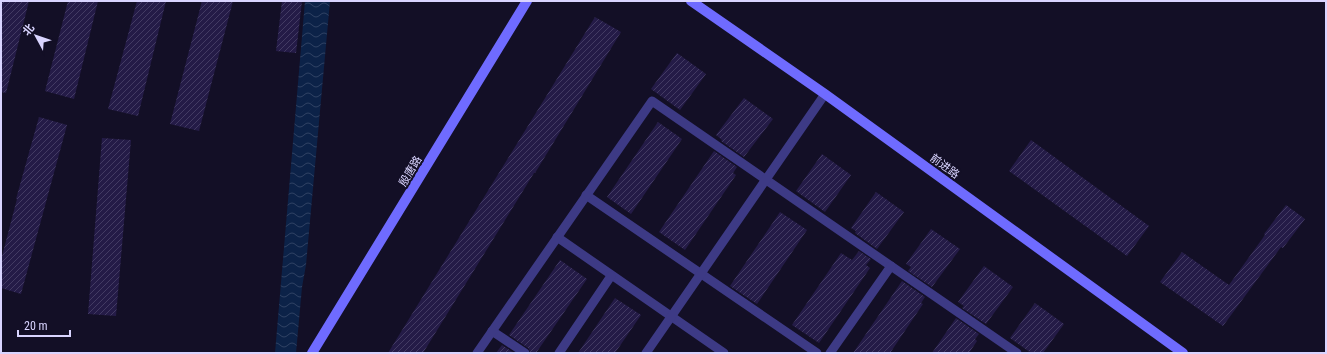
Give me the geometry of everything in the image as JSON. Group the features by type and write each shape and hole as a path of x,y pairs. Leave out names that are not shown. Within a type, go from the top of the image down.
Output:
{"street":[{"name":"殷唐路","path":"312,353 527,1"},
{"name":"前进路","path":"691,1 825,94 1183,353"}],"lane":[{"path":"646,353 825,94"},
{"path":"477,353 652,101 1017,353"},
{"path":"586,195 817,353"},
{"path":"557,237 611,276 724,353"},
{"path":"830,353 891,266"},
{"path":"558,353 611,276"},
{"path":"492,331 525,353"}],"water":[{"path":"305,1 330,1 306,265 302,287 296,353 275,353"}],"building":[{"path":"1,1 29,1 6,93 1,92"},
{"path":"68,1 98,1 74,99 45,91"},
{"path":"137,1 166,1 138,116 108,109"},
{"path":"202,1 233,1 199,131 170,124"},
{"path":"282,1 302,1 296,53 276,51"},
{"path":"595,17 621,32 535,173 423,353 388,353"},
{"path":"677,53 706,74 680,110 651,89"},
{"path":"744,98 773,119 744,157 721,141 722,140 716,135"},
{"path":"39,117 67,125 21,294 1,288 1,260"},
{"path":"658,122 682,139 631,214 607,197"},
{"path":"102,138 131,140 116,316 88,314"},
{"path":"1031,140 1149,226 1127,256 1009,171"},
{"path":"714,151 737,167 733,173 736,175 685,250 659,232"},
{"path":"822,154 851,175 825,212 796,191"},
{"path":"876,192 904,212 877,249 855,233 856,231 851,228"},
{"path":"1286,205 1305,219 1283,248 1281,247 1223,326 1160,282 1182,252 1229,285"},
{"path":"780,212 807,230 757,304 730,286"},
{"path":"931,229 960,249 932,287 908,271 911,267 906,264"},
{"path":"859,251 871,259 866,265 870,268 819,343 792,325 841,253 852,260"},
{"path":"560,260 587,279 536,353 531,353 528,348 509,335"},
{"path":"984,266 1013,287 986,324 962,308 964,306 958,302"},
{"path":"902,281 925,297 921,303 923,304 890,353 853,353"},
{"path":"615,298 641,315 615,353 578,353"},
{"path":"1035,303 1064,324 1043,353 1031,353 1010,338"},
{"path":"956,318 979,334 975,339 977,341 969,353 932,353"},
{"path":"502,345 514,353 496,353"}]}
